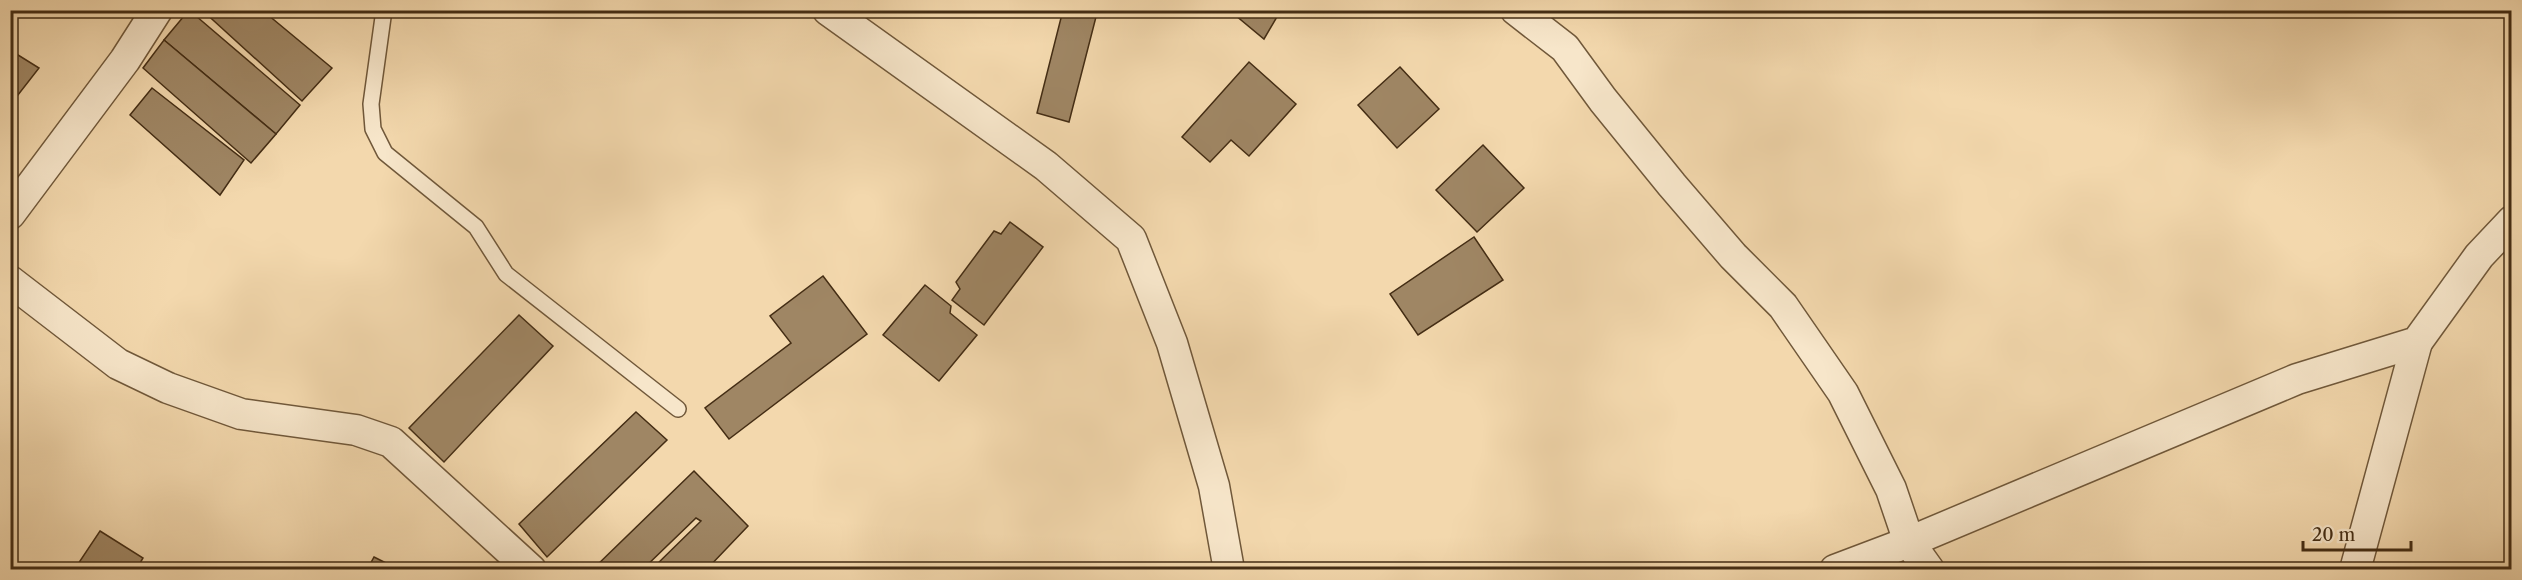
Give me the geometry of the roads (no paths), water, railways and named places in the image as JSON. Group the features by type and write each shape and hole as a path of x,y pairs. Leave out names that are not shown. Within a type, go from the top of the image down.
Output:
{"street":[{"path":"10,214 125,60 157,10"},
{"path":"828,10 1046,166 1131,239 1172,343 1214,486 1229,570"},
{"path":"1516,10 1565,48 1603,100 1672,185 1733,256 1783,306 1843,393 1892,489 1909,542 1929,570"},
{"path":"2355,570 2417,342 2479,256 2511,221"},
{"path":"10,281 118,364 168,388 242,414 356,430 391,442 531,570"},
{"path":"1835,570 1909,542 2297,379 2417,342"}],"lane":[{"path":"384,10 371,104 373,129 385,153 476,227 506,274 678,409"}]}
